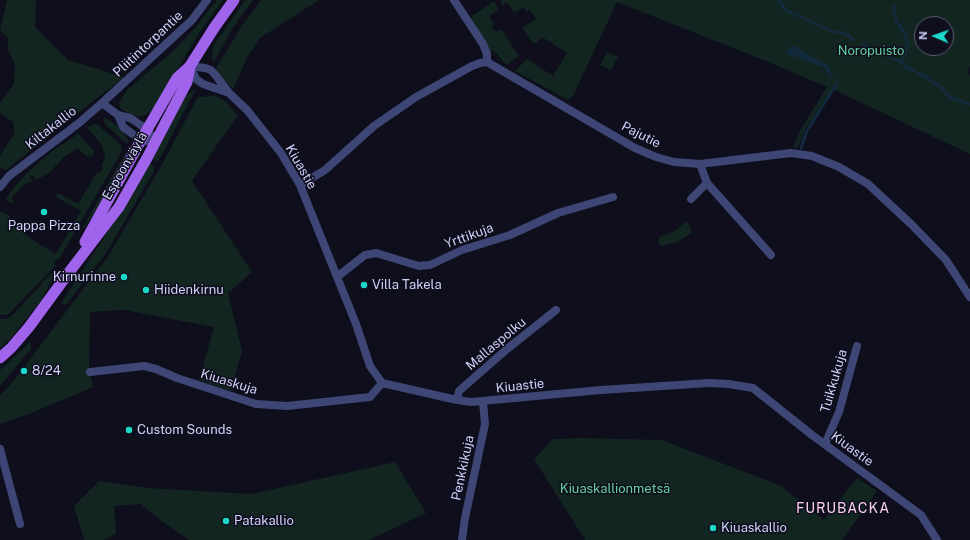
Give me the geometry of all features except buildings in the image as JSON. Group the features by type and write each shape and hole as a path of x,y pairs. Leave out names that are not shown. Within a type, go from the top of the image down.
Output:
{"main road":[{"name":"Espoonväylä","path":"70,271 141,140 177,78 190,66 234,0"},
{"name":"Espoonväylä","path":"0,358 30,327 70,271 119,207 187,82 190,66"}],"street":[{"name":"Pliitintorpantie","path":"102,103 192,20 207,0"},
{"path":"300,185 325,170 374,126 416,97 480,62 487,62 487,54 483,44 454,0"},
{"name":"Pajutie","path":"487,62 646,153 674,162 700,164 791,153 812,156 839,167 868,184 910,224 946,260 970,297"},
{"name":"Kiuastie","path":"190,66 196,79 203,84 229,93"},
{"name":"Kiuastie","path":"190,66 211,70 229,93 247,110 281,153 300,185 356,324 370,366 382,383 457,400 483,402 601,390 710,383 729,384 753,388 825,444 921,515 937,540"},
{"path":"102,103 118,115 130,118 148,130 155,142"},
{"name":"Kiltakallio","path":"0,187 9,176 102,103"},
{"path":"118,115 123,127 141,140 155,142"},
{"path":"700,164 706,183 771,255"},
{"path":"691,199 706,183"},
{"name":"Yrttikuja","path":"337,277 365,255 376,253 419,266 430,265 462,250 510,235 558,213 613,197"},
{"name":"Mallaspolku","path":"457,400 459,390 556,310"},
{"name":"Tuikkukuja","path":"825,444 839,412 857,346"},
{"name":"Kiuaskuja","path":"90,372 144,366 256,404 286,406 370,397 382,383"},
{"name":"Penkkikuja","path":"462,540 465,518 485,424 483,402"},
{"path":"0,450 20,524"}],"green space":[{"path":"7,0 36,0 35,27 68,60 124,77 6,170 2,168 0,169 0,156 15,132 13,122 0,113 0,103 14,84 15,64 7,48 9,39 0,30"},
{"path":"217,0 223,0 199,33 154,110 143,116 132,116 120,108 119,103 127,90 171,53 194,29"},
{"path":"245,0 253,0 234,26 214,61 212,60 213,46"},
{"path":"261,0 319,0 260,38 248,56 233,89 215,70 241,27"},
{"name":"Noropuisto","path":"501,0 970,0 970,65 968,73 970,75 970,154 832,89 805,130 798,148 793,147 801,129 827,87 617,2 573,96 568,100 515,71 527,59 553,76 567,53 542,37 537,43 533,43 522,28 536,19 530,10 527,12 523,7 514,13 507,2 502,6"},
{"path":"494,1 499,10 489,16 494,24 491,26 496,32 501,29 519,56 506,65 494,51 490,51 471,21 472,16"},
{"path":"607,52 618,57 611,70 600,65"},
{"path":"196,89 159,160 156,161 151,158 186,95"},
{"path":"216,96 225,101 238,115 192,181 252,272 228,293 242,351 231,391 199,380 214,327 124,310 90,312 89,368 93,387 29,414 0,424 0,396 15,379 109,255 161,166 198,97"},
{"path":"104,118 107,118 117,126 125,135 129,143 126,143 108,127 104,122"},
{"path":"96,124 121,145 122,151 59,259 57,259 54,264 56,265 12,311 7,315 0,315 0,212 1,211 10,216 11,222 18,229 56,254 81,211 56,197 58,193 78,204 97,172 100,173 103,167 101,166 105,159 101,144 87,127"},
{"path":"78,134 94,151 93,155 89,157 78,149 75,150 64,157 51,171 37,180 33,175 30,177 33,181 25,184 11,198 14,203 6,200 11,191 25,175 51,152"},
{"path":"126,152 129,155 98,208 84,228 83,227"},
{"path":"147,162 154,166 154,171 107,252 66,305 61,303 105,236"},
{"path":"687,221 692,233 677,242 661,246 658,243 659,237 673,232"},
{"path":"52,272 55,273 42,299 11,338 0,348 0,319 6,319 13,315"},
{"path":"30,342 31,349 0,386 0,370"},
{"name":"Kiuaskallionmetsä","path":"581,438 662,440 781,486 824,520 857,478 877,491 842,540 585,540 534,459 553,439"},
{"path":"395,462 426,513 369,540 189,540 141,504 114,506 116,534 103,540 84,540 74,506 99,481 148,488 251,494"}],"water":[{"path":"791,46 795,46 828,66 833,78 832,80 825,68 788,54 787,52"}],"waterway":[{"path":"778,0 787,11 834,32 848,35 854,40"},
{"path":"894,5 894,13 897,22 908,42 901,62"},
{"path":"863,45 901,62 908,68 940,86 949,97 970,104"},
{"path":"801,148 807,131 837,83"}],"place":[{"name":"Pappa Pizza","path":"44,212"},
{"name":"Kirnurinne","path":"124,277"},
{"name":"Villa Takela","path":"364,285"},
{"name":"Hiidenkirnu","path":"146,290"},
{"name":"8/24","path":"24,371"},
{"name":"Custom Sounds","path":"129,430"},
{"name":"Patakallio","path":"226,521"},
{"name":"Kiuaskallio","path":"713,528"}],"district":[{"name":"FURUBACKA","path":"843,509"}]}
